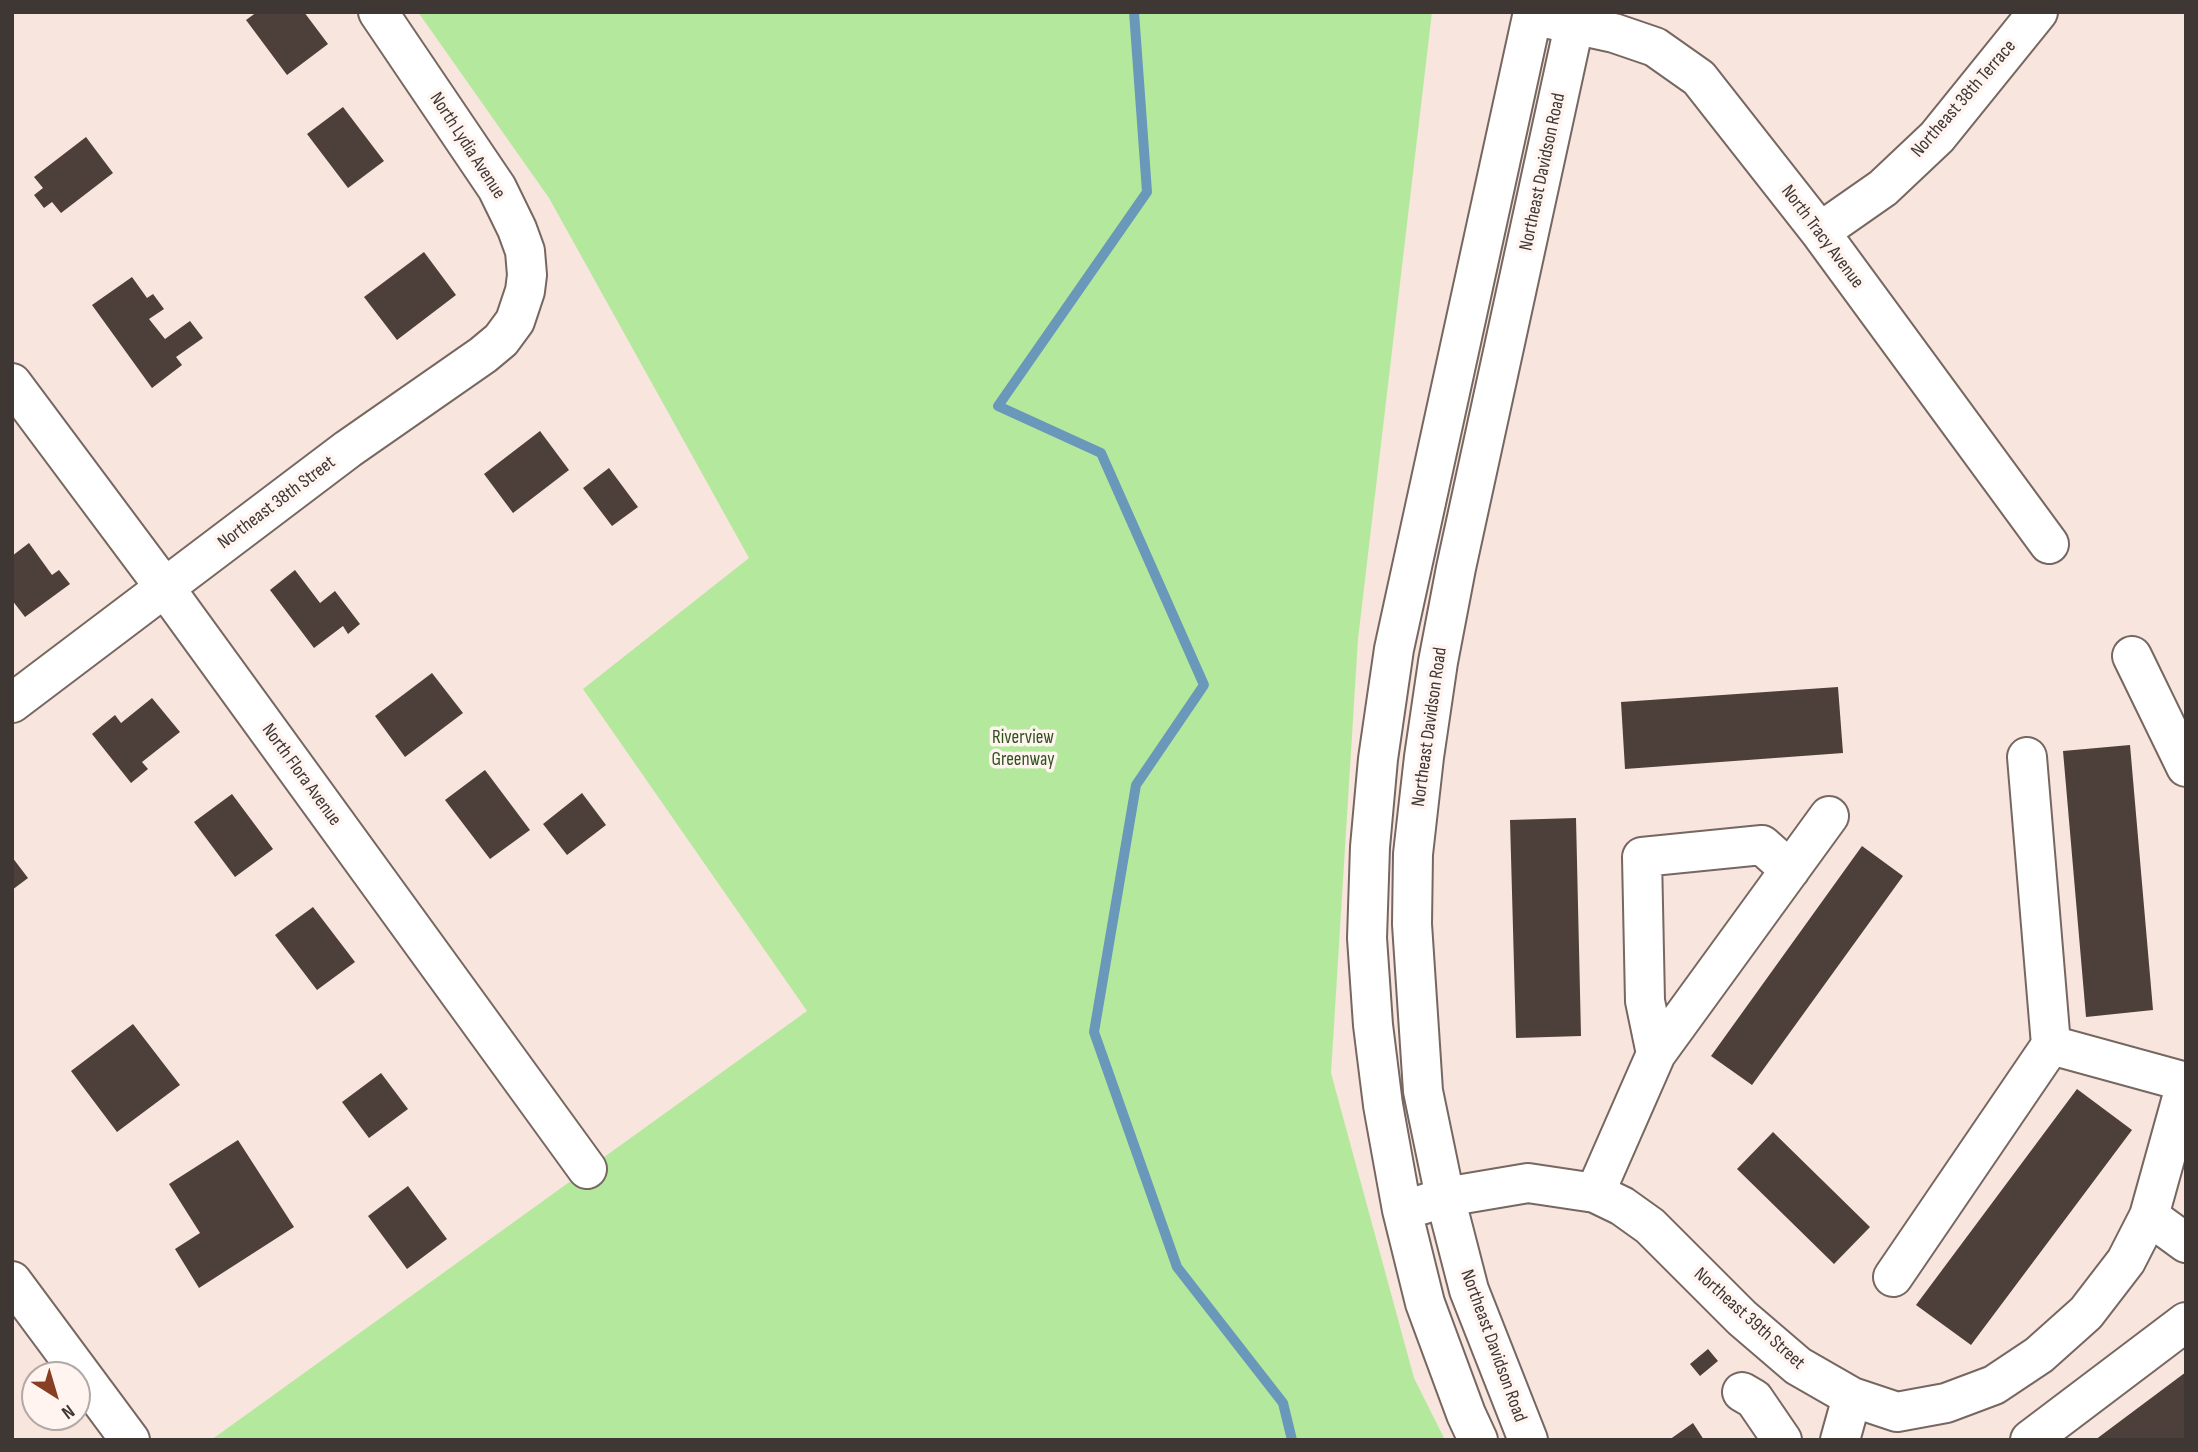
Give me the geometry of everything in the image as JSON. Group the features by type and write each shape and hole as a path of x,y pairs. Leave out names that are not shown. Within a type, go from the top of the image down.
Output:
{"street":[{"name":"North Lydia Avenue","path":"378,12 497,188 525,251 525,291"},
{"name":"Northeast 38th Terrace","path":"1820,232 1883,188 1937,137 2038,12"},
{"name":"North Tracy Avenue","path":"1532,14 1576,18 1655,47 1699,78 1820,232 2049,544"},
{"path":"1478,1440 1425,1303 1402,1210 1378,1065 1367,939 1370,847 1377,760 1394,649 1532,14"},
{"name":"Northeast Davidson Road","path":"1528,1440 1469,1290 1423,1091 1412,923 1413,854 1438,662 1456,568 1576,18"},
{"name":"Northeast 38th Street","path":"12,703 348,449 501,340 515,321 525,291"},
{"name":"North Flora Avenue","path":"12,383 587,1169"},
{"path":"2132,656 2186,767"},
{"path":"1893,1277 2051,1045 2026,757"},
{"path":"1595,1193 1656,1054 1829,816"},
{"path":"1656,1054 1645,1001 1642,857 1762,845 1790,870"},
{"path":"2051,1045 2186,1083"},
{"name":"Northeast 39th Street","path":"1402,1210 1446,1197 1528,1183 1595,1193 1622,1206 1650,1226 1742,1318 1798,1366 1852,1397 1898,1412 1946,1403 1994,1385 2039,1355 2086,1313 2126,1261 2149,1216 2186,1083"},
{"path":"2149,1216 2186,1243"},
{"path":"12,1281 130,1440"},
{"path":"2031,1440 2186,1322"},
{"path":"1742,1392 1754,1399 1782,1440"},
{"path":"1840,1440 1852,1397"}],"green space":[{"name":"Riverview Greenway","path":"418,12 1432,12 1358,639 1331,1073 1414,1378 1445,1440 211,1440 807,1011 583,689 749,558 549,198"}],"building":[{"path":"257,12 304,12 328,44 287,75 246,20"},
{"path":"343,107 384,161 348,188 307,134"},
{"path":"86,137 113,173 61,213 52,202 44,208 34,195 43,188 34,177"},
{"path":"424,252 456,295 397,340 364,297"},
{"path":"132,277 147,298 153,294 164,309 149,319 165,339 190,321 203,338 176,357 182,365 152,388 92,305"},
{"path":"540,431 569,470 513,513 484,474"},
{"path":"609,468 638,507 612,526 583,488"},
{"path":"29,543 52,575 59,570 70,584 25,617 12,600 12,556"},
{"path":"295,570 320,603 335,591 360,624 348,634 343,626 314,648 270,590"},
{"path":"432,673 463,713 405,757 375,716"},
{"path":"1838,687 1843,753 1625,769 1621,702"},
{"path":"152,698 180,732 142,762 148,769 131,783 92,734 115,715 121,723"},
{"path":"2130,745 2153,1010 2086,1017 2063,751"},
{"path":"485,770 530,830 490,859 445,800"},
{"path":"582,793 606,825 567,855 543,824"},
{"path":"232,794 273,849 235,877 194,822"},
{"path":"1576,818 1581,1036 1516,1038 1510,820"},
{"path":"1862,846 1903,876 1752,1085 1711,1056"},
{"path":"12,857 28,878 12,890"},
{"path":"313,907 355,962 317,990 275,935"},
{"path":"133,1024 180,1085 117,1132 71,1071"},
{"path":"381,1073 408,1109 369,1138 342,1102"},
{"path":"2077,1089 2132,1130 1971,1345 1916,1305"},
{"path":"1773,1132 1870,1227 1834,1264 1737,1169"},
{"path":"238,1140 294,1227 199,1288 175,1249 200,1233 169,1184"},
{"path":"408,1186 447,1239 407,1269 368,1216"},
{"path":"1708,1349 1718,1361 1700,1376 1690,1364"},
{"path":"2186,1372 2186,1439 2095,1440"},
{"path":"1693,1423 1704,1440 1669,1440"}],"waterway":[{"path":"1134,12 1147,192 998,406 1101,453 1204,685 1136,785 1094,1032 1177,1267 1283,1403 1292,1440"}]}
